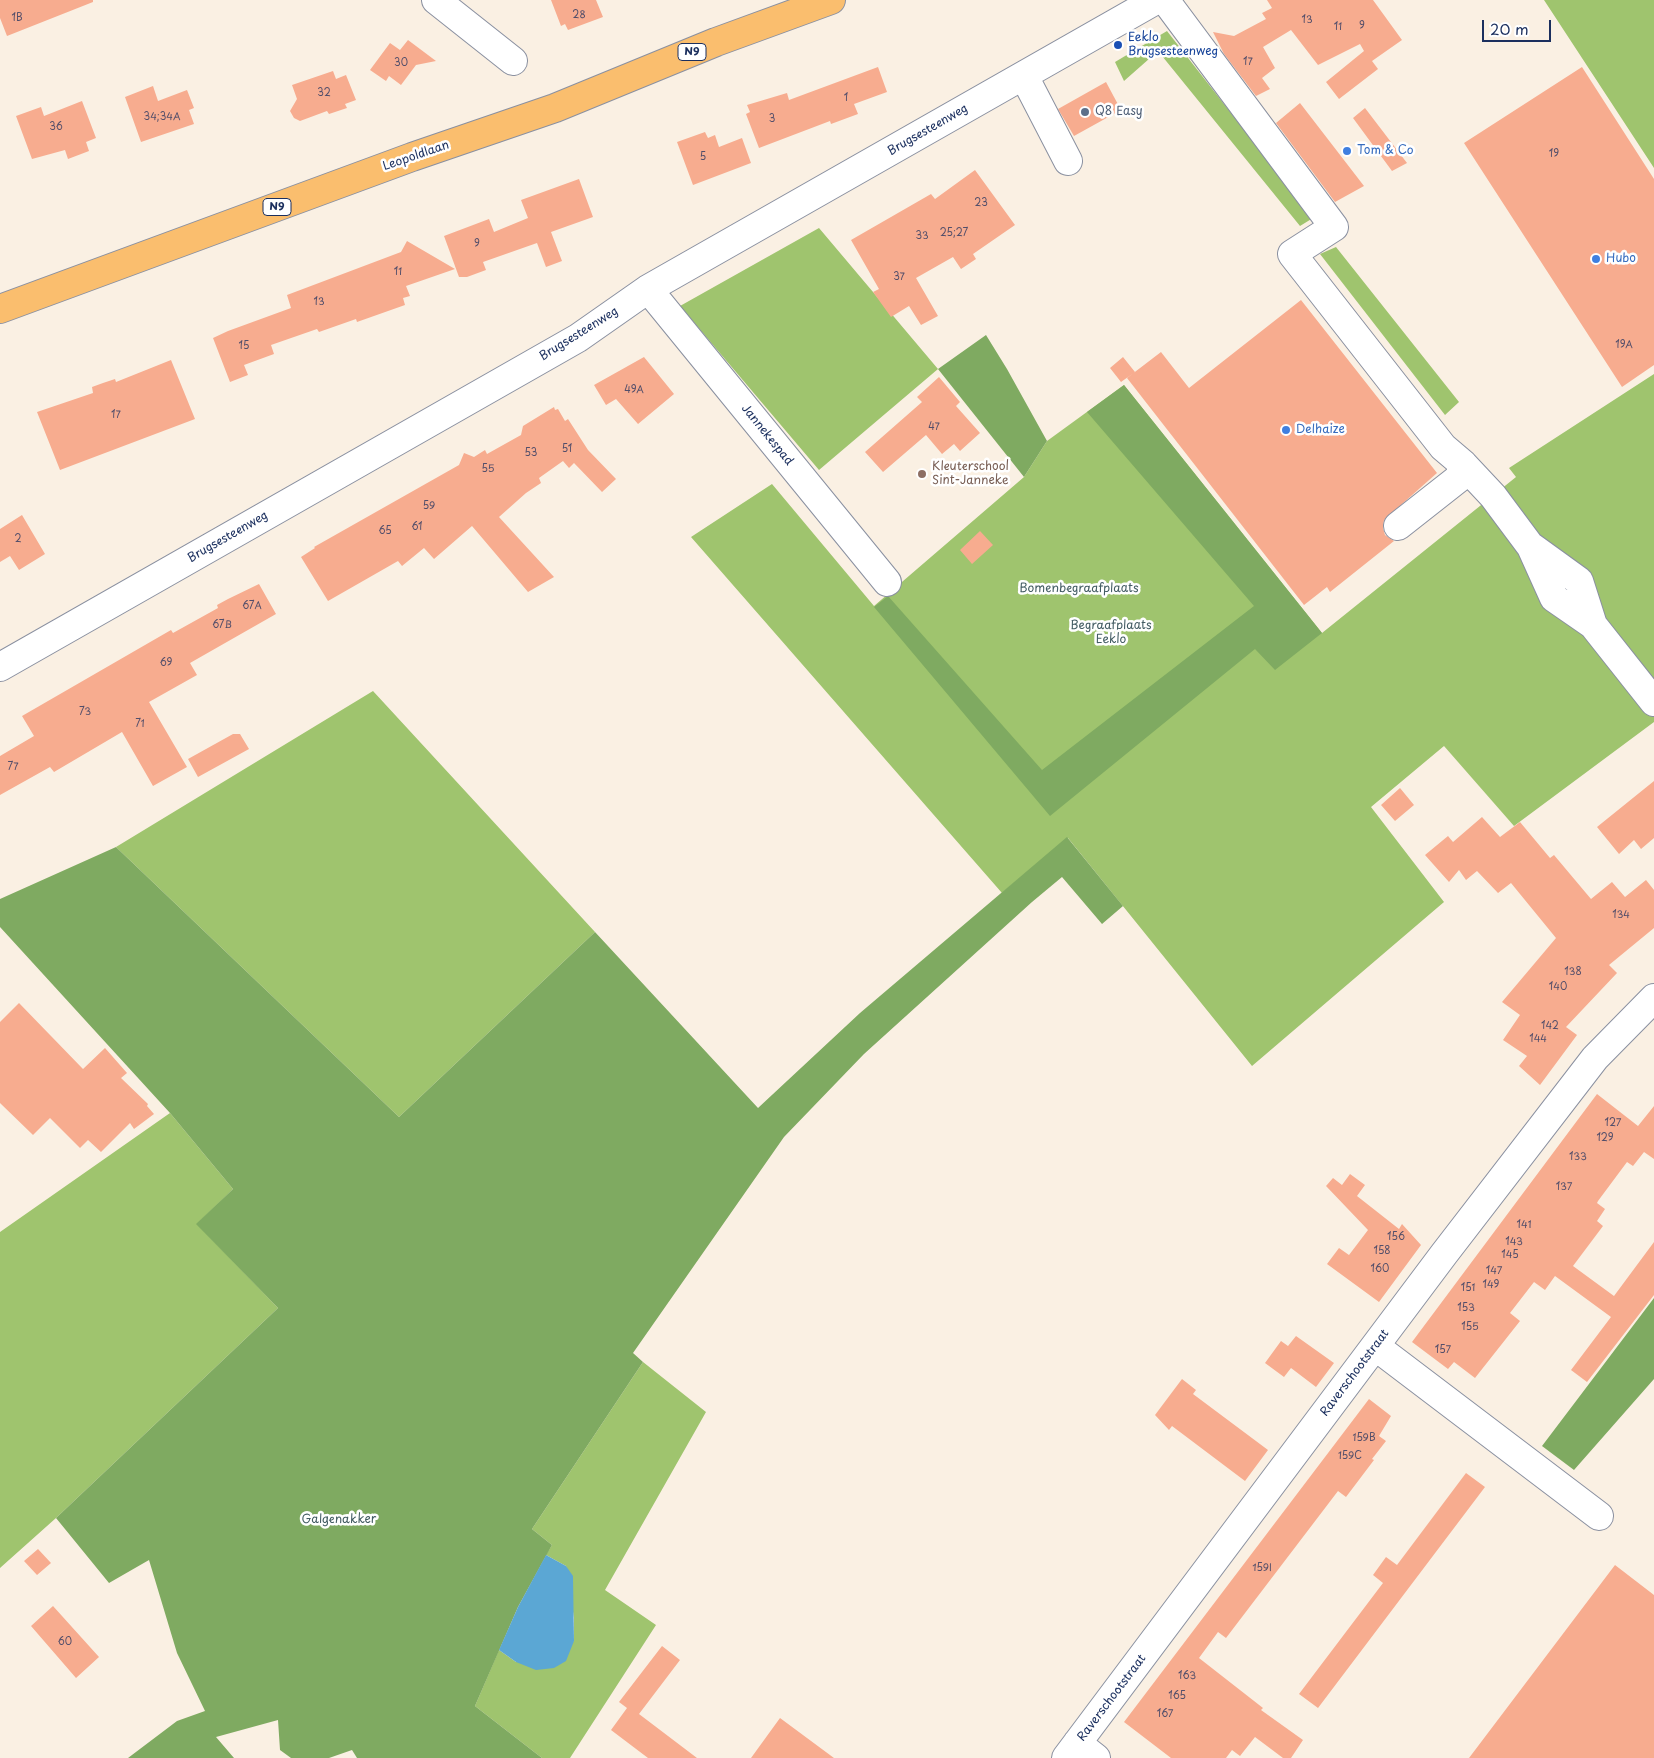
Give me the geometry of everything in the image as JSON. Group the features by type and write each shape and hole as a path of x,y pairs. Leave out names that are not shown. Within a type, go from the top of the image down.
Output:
{"main road":[{"name":"Leopoldlaan","path":"0,309 412,157 555,108 716,42 831,0"}],"street":[{"path":"436,0 465,8 513,61"},
{"name":"Brugsesteenweg","path":"0,667 578,338 648,289 1156,0"},
{"path":"1165,0 1334,227 1292,254 1443,447 1463,464 1493,496 1532,547 1554,598 1594,625 1654,702"},
{"path":"1024,76 1068,161"},
{"name":"Jannekespad","path":"648,289 887,582"},
{"path":"1398,526 1459,478 1463,464"},
{"name":"Raverschootstraat","path":"1080,1753 1375,1346 1595,1058 1654,998"},
{"path":"1375,1346 1599,1516"}],"green space":[{"path":"1544,0 1654,0 1654,168"},
{"path":"1167,31 1313,218 1300,226 1158,51 1124,81 1115,62"},
{"path":"819,228 938,369 819,470 680,306"},
{"path":"1336,247 1459,402 1445,415 1320,254"},
{"path":"986,335 1047,441 1024,477 938,369"},
{"name":"Begraafplaats Eeklo","path":"1654,374 1654,722 1514,826 1444,746 1371,807 1444,902 1252,1066 1068,838 1002,893 691,537 772,484 874,606 1024,477 1047,441 1124,385 1322,633 1516,477 1509,468"},
{"path":"1124,385 1322,633 1275,670 1255,649 1050,816 874,607 888,596 1042,770 1254,606 1087,412"},
{"path":"373,691 595,932 399,1117 116,847"},
{"name":"Galgenakker","path":"1067,837 1123,906 1102,924 1062,877 864,1054 784,1137 633,1353 643,1362 532,1529 552,1545 518,1607 475,1706 542,1758 357,1758 352,1750 329,1758 291,1758 280,1750 278,1720 216,1737 234,1758 128,1758 177,1721 205,1711 177,1653 149,1560 109,1583 56,1518 278,1308 196,1224 233,1189 170,1113 0,927 0,899 116,847 399,1117 595,932 758,1108 860,1013"},
{"path":"170,1113 233,1189 197,1224 278,1308 56,1518 0,1568 0,1232"},
{"path":"1654,1298 1654,1379 1574,1470 1542,1446"},
{"path":"643,1362 706,1412 605,1590 656,1625 570,1758 542,1758 475,1706 499,1650 516,1662 574,1641 574,1618 566,1566 546,1555 552,1545 532,1529"}],"water":[{"path":"546,1555 566,1566 573,1576 574,1641 566,1661 554,1668 536,1670 516,1662 499,1650 518,1607"}],"building":[{"path":"0,0 93,0 93,2 7,36 0,18"},
{"path":"551,0 596,0 603,17 568,30 565,24 561,26"},
{"path":"1267,0 1373,0 1402,40 1372,61 1378,69 1339,99 1326,82 1364,51 1360,44 1318,65 1291,30 1263,47 1275,68 1262,78 1270,89 1256,96 1224,54 1213,32 1234,36 1266,19 1262,13 1272,8"},
{"path":"408,40 436,61 416,65 401,85 389,76 386,81 370,70 390,43 400,50"},
{"path":"878,67 887,92 854,104 858,114 831,124 830,121 759,148 746,114 750,112 747,105 787,93 789,100"},
{"path":"1582,67 1654,179 1654,365 1622,387 1464,143"},
{"path":"333,71 336,79 346,75 356,100 345,104 347,108 329,114 327,111 300,121 294,118 290,111 297,99 292,85"},
{"path":"1106,82 1121,110 1074,136 1058,109"},
{"path":"153,86 158,101 187,90 194,108 189,110 194,124 141,142 125,97"},
{"path":"82,101 96,138 86,142 89,151 68,159 65,150 32,159 16,116 41,107 44,116"},
{"path":"1300,103 1364,186 1335,202 1276,123"},
{"path":"1365,108 1407,163 1392,171 1353,118"},
{"path":"705,132 708,138 715,135 719,147 742,138 751,163 693,185 677,142"},
{"path":"975,170 1015,225 973,254 976,259 961,269 953,257 916,278 938,316 921,325 909,306 891,317 873,292 879,289 851,240 931,194 935,199"},
{"path":"579,179 593,217 551,232 562,261 546,267 537,243 483,262 486,270 467,277 459,277 444,236 489,219 494,232 528,218 521,200"},
{"path":"407,241 455,269 406,286 410,296 403,298 405,305 357,322 356,319 319,332 317,329 271,345 274,354 244,365 248,375 230,382 213,338 291,308 287,295 401,252"},
{"name":"Delhaize","path":"1301,300 1437,473 1384,520 1383,528 1385,535 1394,541 1330,592 1327,587 1304,605 1127,378 1161,352 1189,388"},
{"path":"644,357 674,394 638,424 616,399 606,405 594,385"},
{"path":"1123,357 1135,372 1121,382 1110,368"},
{"path":"171,360 195,419 60,470 37,412 93,393 92,387 115,379 116,382"},
{"path":"939,377 960,402 956,406 980,433 960,451 954,444 942,454 926,435 883,472 865,452 922,402 917,397"},
{"path":"554,407 555,410 558,409 565,421 568,419 588,450 616,479 602,492 574,463 569,468 563,461 539,478 541,483 526,493 499,517 554,577 528,592 472,526 434,559 424,548 402,566 398,561 328,601 301,557 314,547 459,465 464,453 474,457 485,450 487,454 521,435 523,426"},
{"path":"22,515 45,554 19,570 10,556 0,562 0,529"},
{"path":"980,531 993,545 972,564 960,550"},
{"path":"259,584 276,614 190,663 197,675 149,702 187,767 153,786 122,732 54,772 50,767 0,795 0,756 34,736 22,716 171,630 173,633 218,608 217,605"},
{"path":"233,734 240,734 249,749 198,777 188,759"},
{"path":"1654,781 1654,838 1641,849 1634,840 1619,854 1597,827"},
{"path":"1400,788 1414,805 1395,821 1381,805"},
{"path":"1482,817 1500,837 1520,822 1550,858 1554,855 1591,899 1612,882 1625,897 1646,880 1654,890 1654,928 1609,965 1617,973 1566,1027 1577,1035 1540,1085 1519,1066 1527,1056 1503,1040 1520,1015 1502,1002 1556,938 1511,883 1498,893 1477,871 1466,880 1459,870 1449,882 1425,855 1448,836 1453,842"},
{"path":"19,1003 83,1069 105,1048 127,1073 121,1078 148,1104 147,1106 154,1114 134,1129 130,1123 101,1152 88,1140 80,1148 50,1118 33,1135 0,1103 0,1022"},
{"path":"1597,1094 1638,1126 1654,1106 1654,1159 1644,1152 1633,1166 1627,1162 1597,1203 1605,1209 1597,1221 1603,1226 1573,1266 1614,1296 1654,1242 1654,1295 1587,1382 1571,1370 1611,1317 1555,1276 1545,1290 1534,1282 1510,1313 1520,1321 1475,1378 1454,1362 1448,1369 1412,1342"},
{"path":"1350,1174 1365,1185 1357,1196 1399,1229 1402,1224 1421,1245 1379,1302 1327,1264 1339,1248 1349,1255 1368,1230 1326,1186 1333,1178 1342,1185"},
{"path":"1296,1336 1334,1363 1316,1387 1291,1368 1284,1377 1265,1363 1281,1341 1288,1346"},
{"path":"1182,1379 1196,1390 1193,1394 1268,1450 1245,1481 1172,1426 1169,1430 1155,1415"},
{"path":"1369,1399 1391,1416 1379,1436 1386,1441 1372,1459 1374,1460 1346,1497 1338,1491 1226,1638 1218,1632 1199,1658 1263,1708 1261,1710 1303,1740 1291,1758 1283,1758 1255,1737 1240,1756 1232,1750 1226,1758 1171,1758 1124,1722"},
{"path":"1466,1473 1485,1487 1318,1708 1299,1694 1383,1583 1373,1575 1386,1557 1397,1565"},
{"path":"38,1549 51,1563 37,1575 24,1561"},
{"path":"1615,1565 1654,1595 1654,1758 1469,1758"},
{"path":"53,1606 99,1657 76,1678 31,1626"},
{"path":"662,1646 680,1660 639,1714 697,1758 648,1758 611,1730 627,1708 619,1702"},
{"path":"780,1718 834,1758 751,1758"}],"place":[{"name":"Eeklo Brugsesteenweg","path":"1118,45"},
{"name":"Q8 Easy","path":"1085,112"},
{"name":"Tom & Co","path":"1347,151"},
{"name":"Hubo","path":"1596,259"},
{"name":"Delhaize","path":"1286,430"},
{"name":"Kleuterschool Sint-Janneke","path":"922,474"}],"park label":[{"name":"Bomenbegraafplaats","path":"1079,589"}]}
